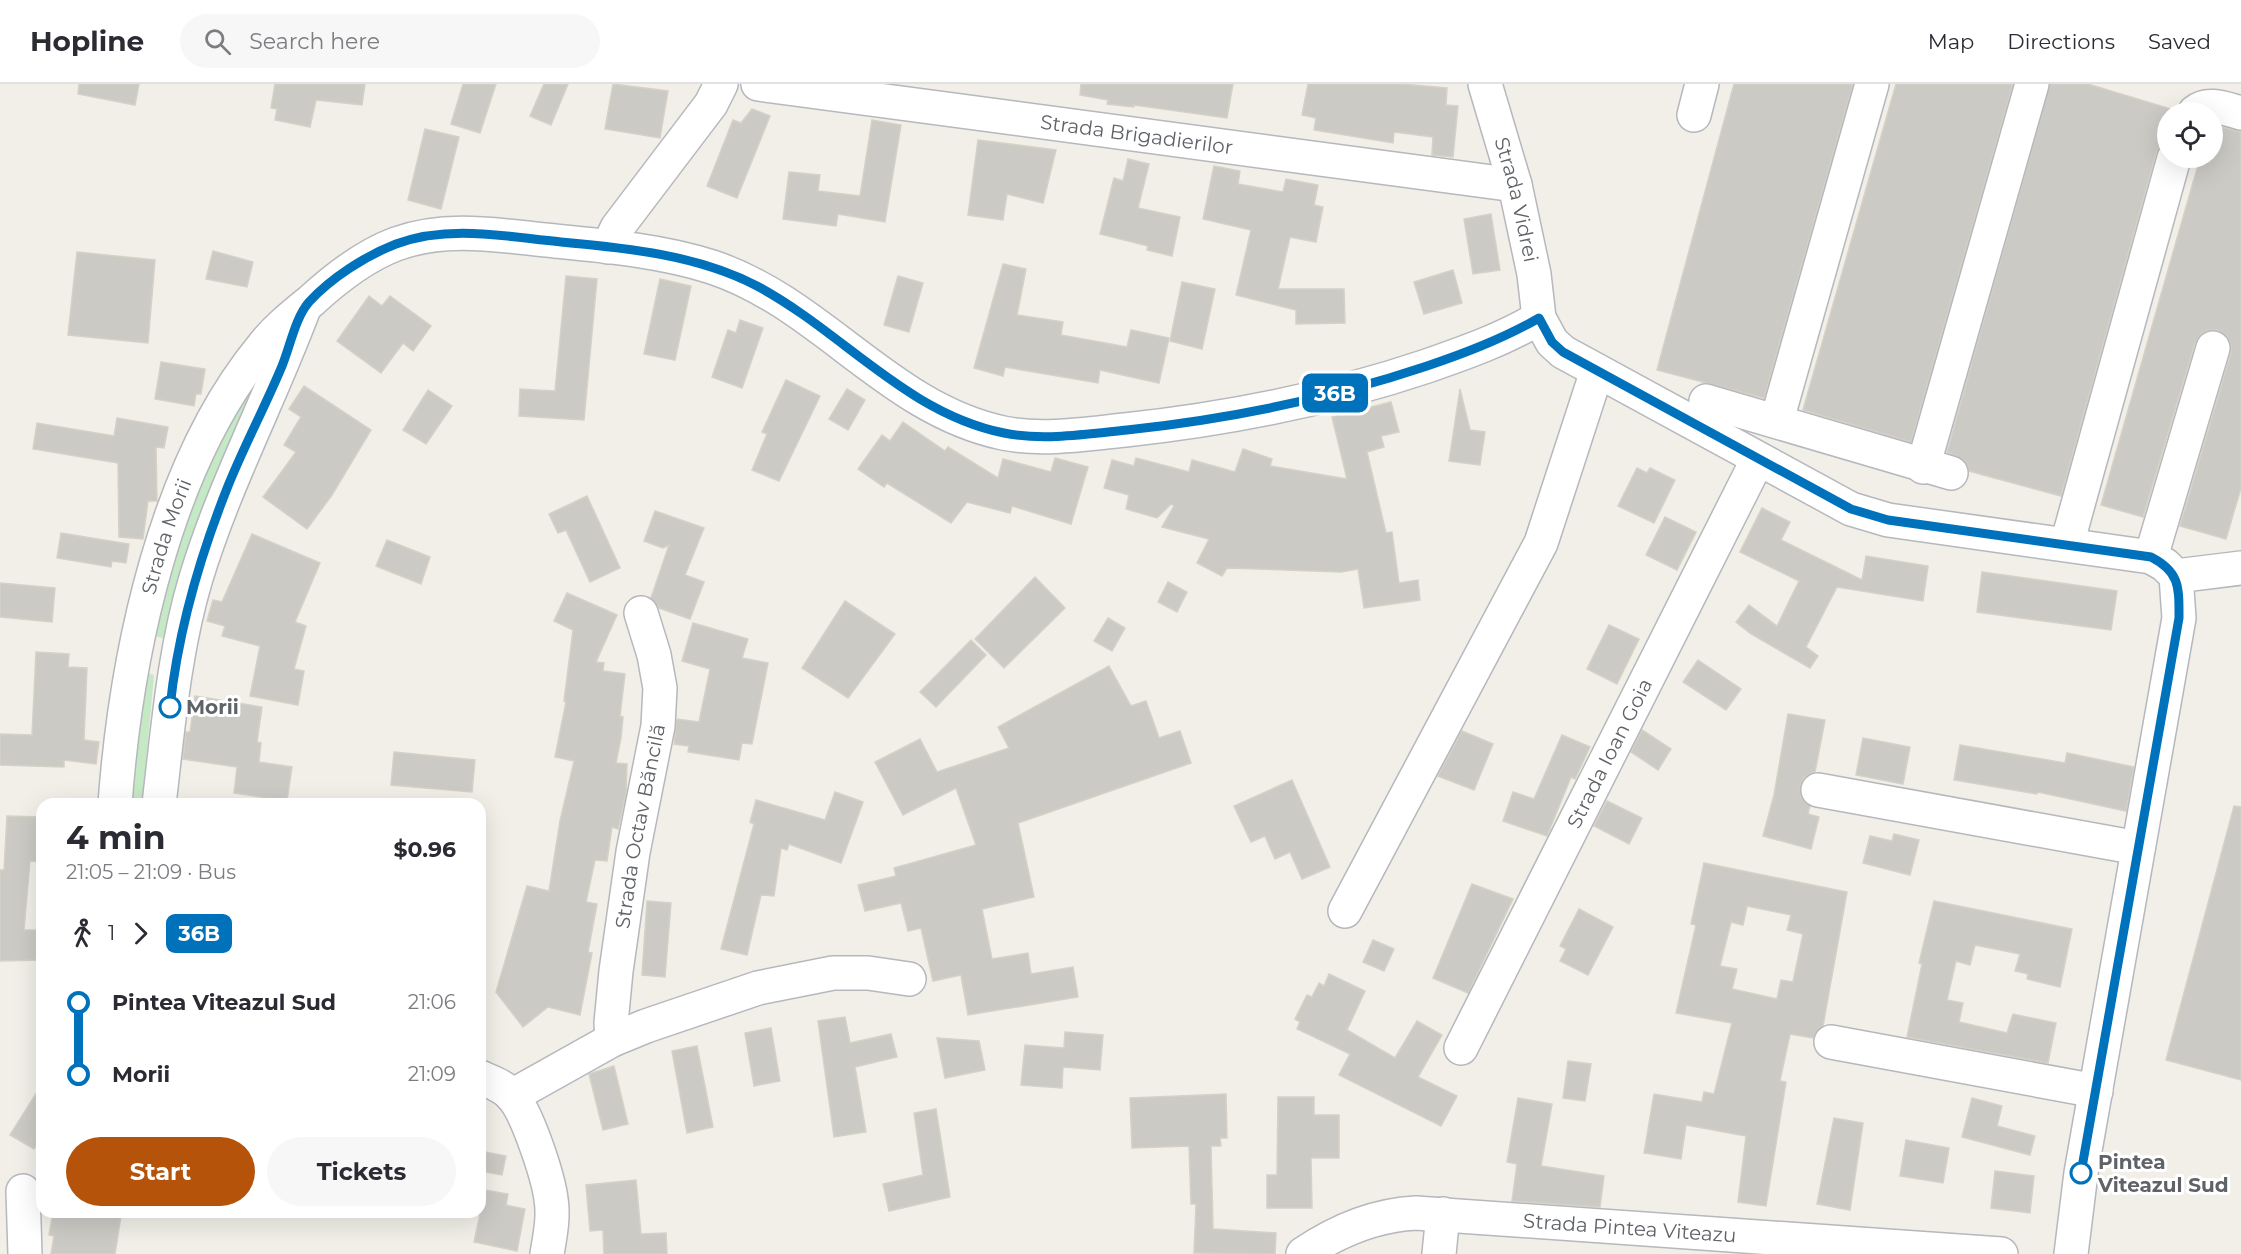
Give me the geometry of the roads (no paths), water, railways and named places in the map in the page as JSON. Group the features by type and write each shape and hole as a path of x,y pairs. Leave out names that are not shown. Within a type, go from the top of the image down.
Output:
{"street":[{"path":"608,247 617,228 711,104 721,84"},
{"name":"Strada Brigadierilor","path":"758,84 1515,185"},
{"name":"Strada Vidrei","path":"1485,84 1515,185 1534,274 1539,318"},
{"path":"1777,420 1872,84"},
{"path":"1706,400 1937,470 2032,84"},
{"path":"2223,108 2241,113"},
{"path":"2067,544 2171,168"},
{"name":"Strada Morii","path":"116,798 129,678 154,574 188,468 228,395 264,344 344,272 397,244 443,234 482,232 660,254 712,267 755,285 801,313 895,385 939,412 975,426 1010,435 1089,434 1179,424 1285,405 1376,383 1464,354 1506,338 1539,318"},
{"name":"Strada Morii","path":"160,798 172,688 195,580 228,486 283,364 305,305"},
{"path":"1539,318 1552,342 1597,371 1851,509 1888,520 1987,536 2067,544 2163,567 2240,563"},
{"path":"2071,1254 2096,1091 2179,618 2163,567 2213,348"},
{"path":"1345,911 1541,543 1597,371"},
{"name":"Strada Ioan Goia","path":"1461,1048 1758,459"},
{"name":"Strada Octav Băncilă","path":"612,1040 610,1023 628,887 645,781 658,726 660,688 654,655 641,613"},
{"path":"137,647 179,658"},
{"path":"1818,789 2139,848"},
{"path":"512,1096 612,1040 758,988 833,973 868,973 909,978"},
{"path":"1832,1042 2096,1091"},
{"path":"486,1080 512,1096 523,1113 536,1147 552,1198 552,1229 547,1254"},
{"path":"22,1191 25,1254"},
{"name":"Strada Pintea Viteazu","path":"1303,1254 1332,1236 1392,1214 1443,1214 1691,1244 2001,1254"},
{"path":"1440,1254 1443,1214"}],"place":[{"name":"Morii","path":"170,707"},
{"name":"Pintea Viteazul Sud","path":"2081,1173"}]}
